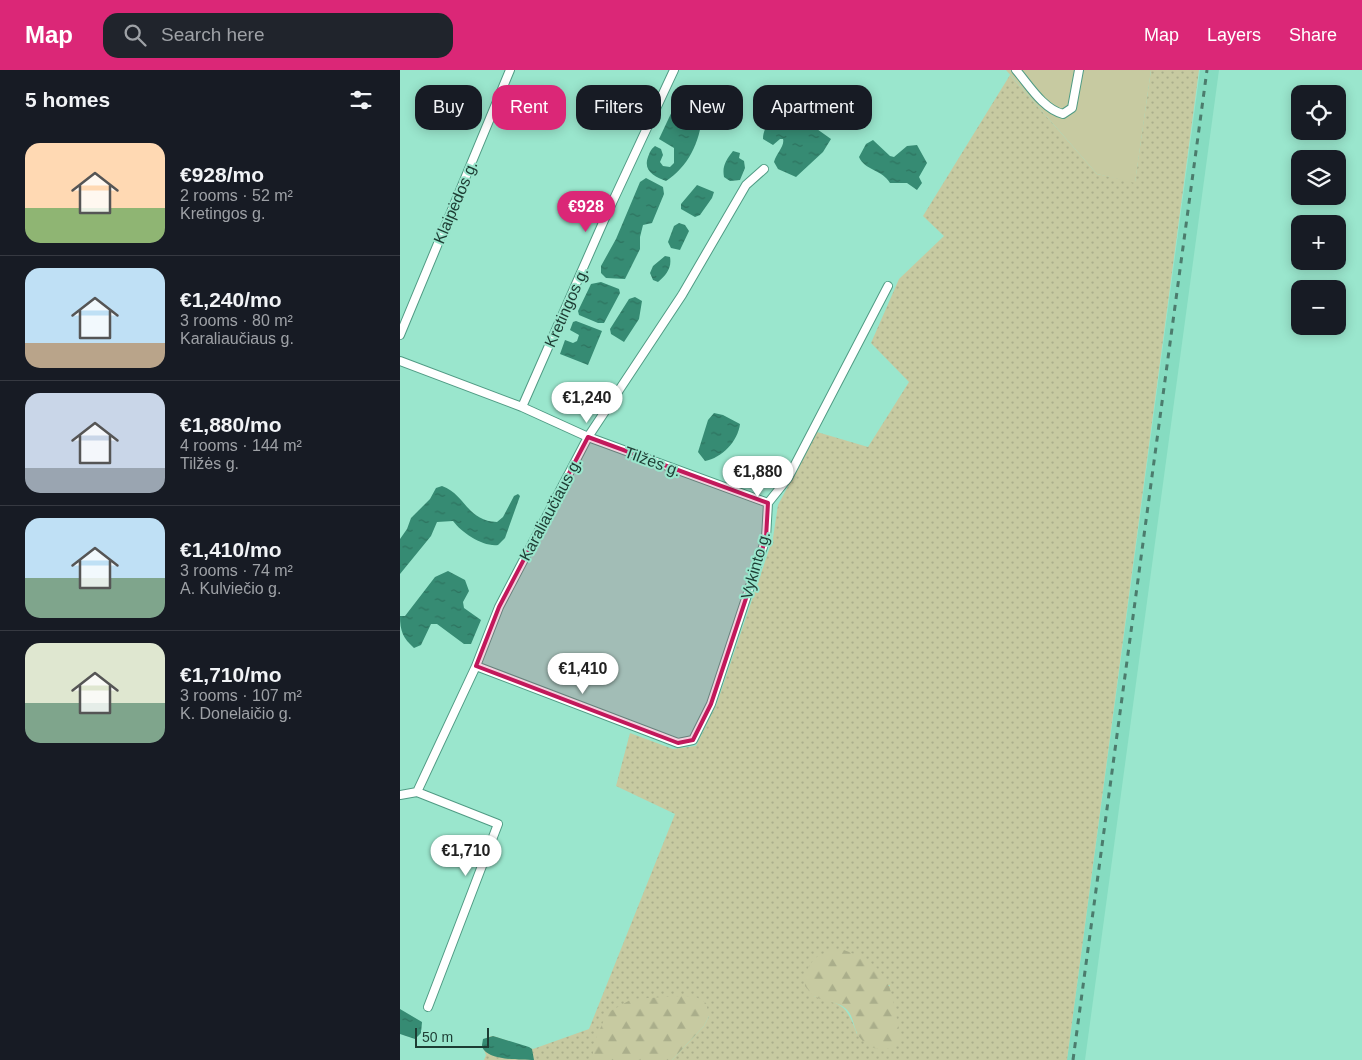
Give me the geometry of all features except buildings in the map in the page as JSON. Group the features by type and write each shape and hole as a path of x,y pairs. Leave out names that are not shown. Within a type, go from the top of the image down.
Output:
{"street":[{"name":"Klaipėdos g.","path":"400,335 510,70"},
{"name":"Kretingos g.","path":"522,407 605,218 674,70"},
{"path":"1016,70 1042,101 1063,114 1072,108 1079,70"},
{"name":"Karaliaučiaus g.","path":"417,792 476,666 499,607 588,436 682,295 746,185 764,169"},
{"path":"768,503 788,478 888,286"},
{"name":"Tilžės g.","path":"400,361 522,407 588,436 768,503"},
{"name":"Vykinto g.","path":"476,666 678,743 687,743 693,740 711,704 766,538 768,503"},
{"path":"400,795 417,792 498,824 428,1007"}],"highlighted area":[{"path":"588,437 768,503 766,538 711,704 693,740 678,743 476,666 499,607"}],"shaded area":[{"path":"1200,70 1219,70 1085,1060 1067,1060"}],"green space":[{"path":"1006,70 1151,70 1135,183 1097,174"},
{"path":"1151,70 1199,70 1067,1060 672,1060 704,1026 709,1016 593,1045 593,1060 484,1060 486,1055 482,1045 488,1037 493,1036 533,1049 589,1029 675,814 616,786 630,733 673,749 696,746 717,703 773,538 778,505 817,432 868,447 909,382 871,343 899,279 944,236 923,216 1010,75 1097,174 1135,182","holes":["890,985 857,1034 850,1017 842,1007 814,996"]},
{"path":"841,949 871,963 887,981 894,1004 900,1036 899,1043 894,1047 882,1049 865,1043 857,1033 851,1016 844,1007 817,998 805,986 805,978 810,964 826,952"},
{"path":"696,997 706,1003 709,1016 704,1026 672,1060 593,1060 593,1045 607,1013 632,999"}],"water":[{"path":"671,113 671,130 700,130 696,144 687,161 681,169 666,181 657,177 647,166 650,152 655,146 661,149 663,155 660,162 663,166 670,167 674,163 674,148 659,139"},
{"path":"765,130 818,130 831,139 823,152 796,177 778,169 774,162 783,144 783,139 780,139 773,145 763,139"},
{"path":"873,140 890,156 894,157 907,146 917,145 927,163 919,177 922,183 917,190 907,183 890,183 883,175 869,168 861,161 859,157 866,144"},
{"path":"733,151 740,153 739,158 744,161 745,168 740,180 730,181 724,177 724,166"},
{"path":"646,178 663,187 664,194 652,223 643,225 640,249 625,279 606,278 601,273 601,266 616,239 640,182"},
{"path":"697,185 714,192 700,215 695,217 681,209 681,204"},
{"path":"679,223 685,225 689,231 680,250 671,248 668,242 674,226"},
{"path":"665,256 670,257 670,265 666,274 658,282 653,280 650,273 653,266"},
{"path":"601,282 619,289 620,293 604,323 598,323 579,315 578,311 591,284"},
{"path":"635,297 642,301 639,319 624,342 611,334 610,329 629,299"},
{"path":"576,321 602,331 588,365 560,354 565,340 573,343 577,341 579,335 570,330 573,322"},
{"path":"714,413 723,415 740,424 739,430 728,448 717,456 705,461 698,452 708,420"},
{"path":"442,486 456,495 479,517 497,522 503,517 514,496 518,494 520,496 505,538 498,545 486,544 467,534 453,521 437,522 431,536 400,574 400,539 407,529 411,518 430,499 436,488"},
{"path":"448,571 465,580 469,591 463,602 464,608 481,620 471,644 464,644 437,624 431,624 421,645 414,648 403,634 400,616 405,616 435,577"},
{"path":"400,1009 422,1022 421,1033 415,1039 400,1034"},
{"path":"493,1036 529,1047 532,1049 534,1060 503,1058 488,1054 482,1045 483,1039"}],"railway":[{"path":"1073,1060 1207,70"}]}
